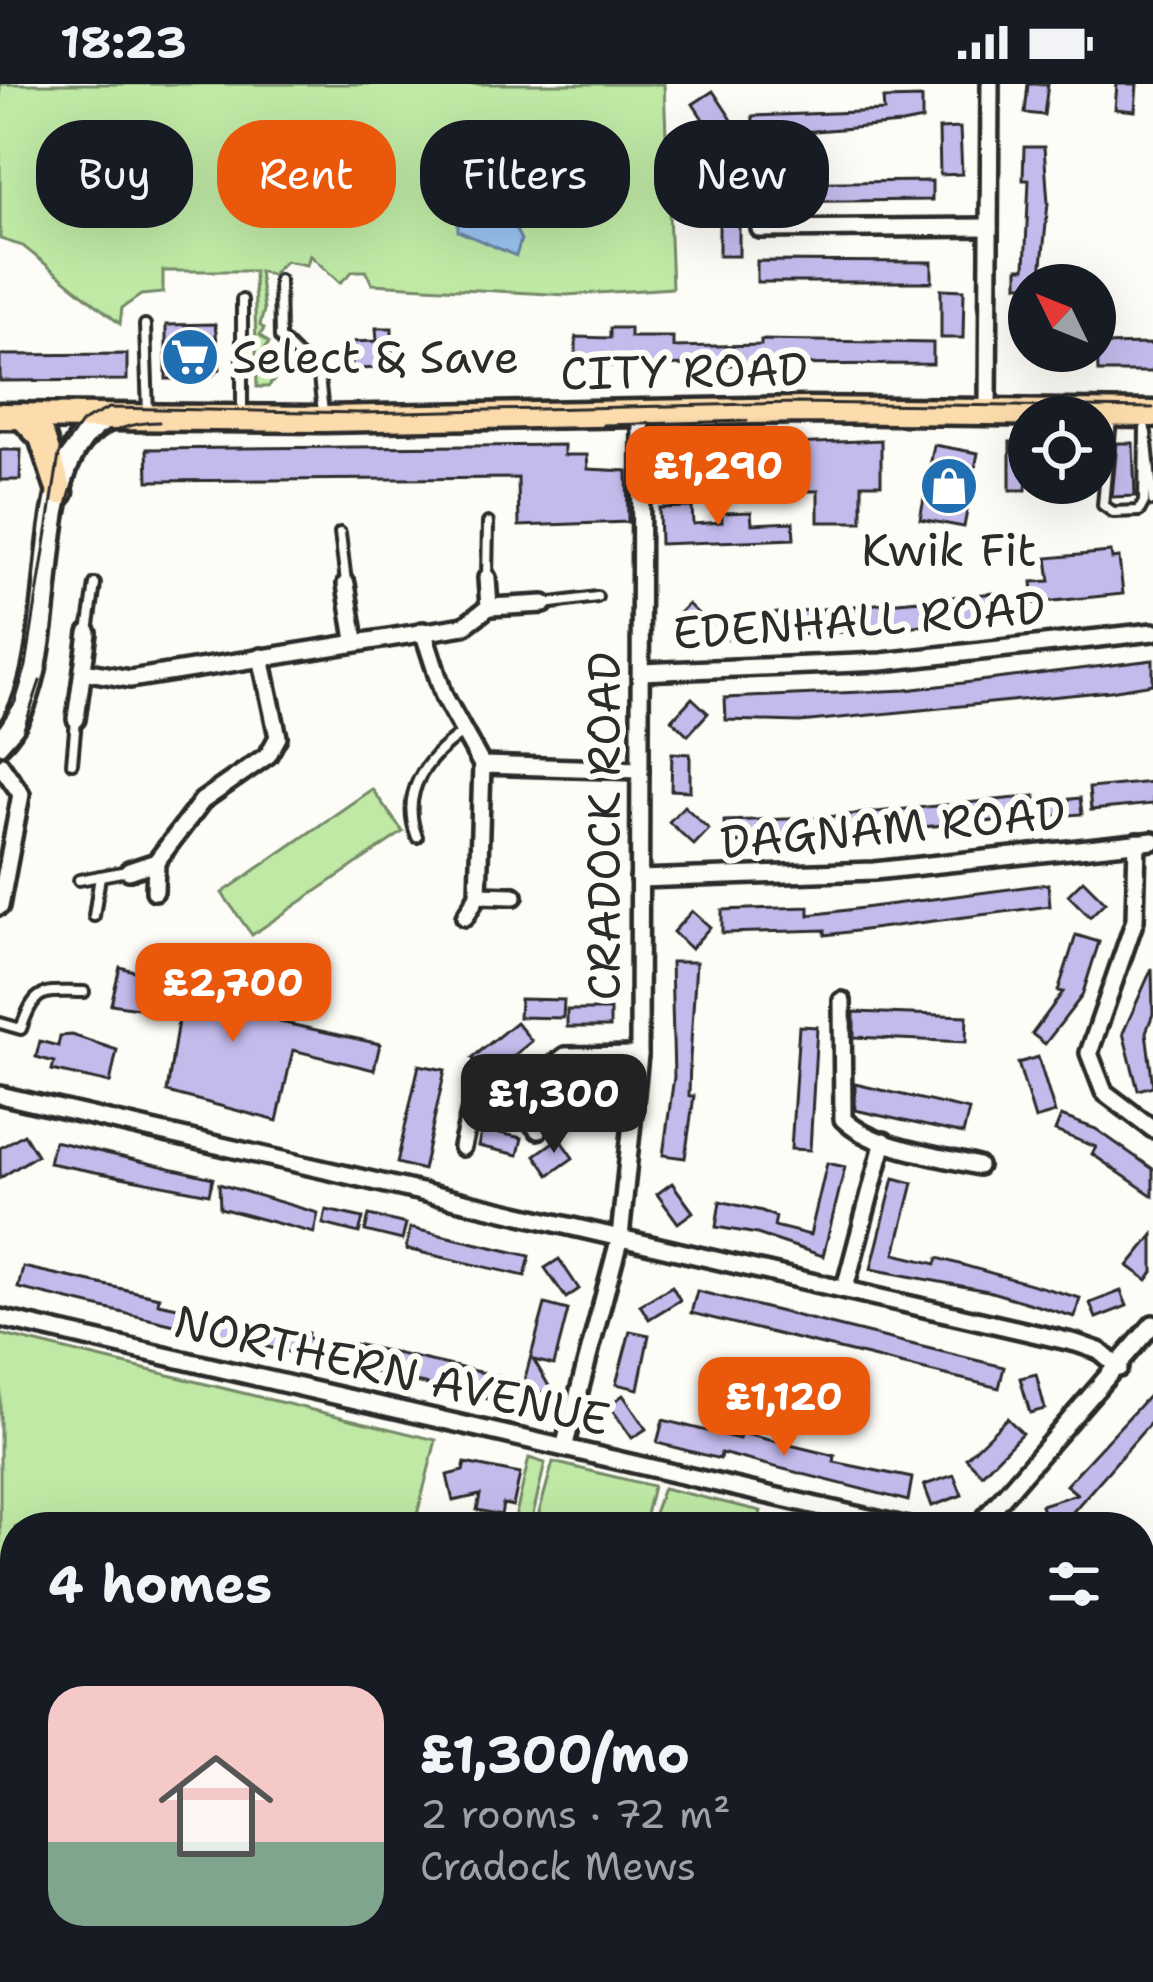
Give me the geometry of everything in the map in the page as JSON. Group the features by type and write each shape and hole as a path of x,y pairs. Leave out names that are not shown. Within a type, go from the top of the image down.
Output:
{"main road":[{"name":"CITY ROAD","path":"11,416 323,419 1008,411"},
{"name":"CITY ROAD","path":"1116,415 1147,419"},
{"path":"11,416 42,437 60,492"}],"street":[{"path":"988,410 990,84"},
{"path":"760,230 988,227"},
{"name":"CRADOCK ROAD","path":"565,1444 620,1237 639,1055 640,415"},
{"path":"1,741 19,720 35,668 60,492 75,445 111,416"},
{"path":"487,578 488,607"},
{"path":"346,584 355,640"},
{"path":"82,671 130,679 464,626 488,607 544,604"},
{"path":"423,632 461,734 482,765 478,895 465,916"},
{"name":"EDENHALL ROAD","path":"641,672 814,667 1153,632"},
{"path":"76,719 88,633"},
{"path":"129,871 156,862 202,801 286,742 261,657"},
{"path":"0,764 22,794 9,828 0,906"},
{"path":"482,765 640,770"},
{"path":"1145,842 1135,920 1090,1053 1104,1092 1153,1129"},
{"name":"DAGNAM ROAD","path":"639,879 874,871 1145,842"},
{"path":"155,891 156,862"},
{"path":"478,895 514,896"},
{"path":"842,1001 843,1119 884,1141 978,1166"},
{"path":"462,1147 470,1113 512,1099 566,1056 639,1055"},
{"path":"0,1095 1076,1343 1099,1351 1119,1368"},
{"path":"512,1099 538,1130"},
{"path":"845,1288 884,1141"},
{"name":"NORTHERN AVENUE","path":"0,1318 846,1512"},
{"path":"990,1512 1153,1324"}],"lane":[{"path":"279,280 280,338 319,377 323,419"},
{"path":"242,300 242,418"},
{"path":"146,325 148,415"},
{"path":"1103,504 1113,512 1139,511 1144,502 1147,419"},
{"path":"1147,419 1153,501"},
{"path":"487,578 488,523"},
{"path":"340,533 346,584"},
{"path":"88,633 95,584"},
{"path":"544,604 597,597"},
{"path":"72,763 76,719"},
{"path":"417,838 409,816 415,785 434,753 461,734"},
{"path":"79,880 129,871"},
{"path":"94,916 100,876"},
{"path":"0,1024 21,1029 31,999 41,993 84,992"}],"green space":[{"path":"0,84 664,84 665,120 654,120 654,228 670,228 672,288 567,295 372,284 366,271 353,271 340,283 310,255 307,265 285,261 272,275 259,271 264,310 260,335 269,343 260,355 274,368 284,359 290,362 268,387 257,387 254,271 163,271 163,293 141,295 122,308 120,324 23,246 0,239"},
{"path":"372,789 403,832 252,935 222,893"},
{"path":"0,1334 436,1440 418,1512 0,1512"},
{"path":"529,1458 545,1463 534,1512 516,1512"},
{"path":"553,1462 653,1486 647,1512 539,1512"},
{"path":"663,1488 761,1511 761,1512 654,1512"}],"water":[{"path":"515,228 521,240 516,256 458,231"}],"building":[{"path":"1028,84 1048,84 1044,115 1025,113"},
{"path":"1117,84 1137,84 1135,111 1115,109"},
{"path":"713,91 732,120 703,120 693,104"},
{"path":"922,98 922,120 829,130 829,120 753,120 753,116 884,111 883,99"},
{"path":"960,128 962,174 940,175 939,129"},
{"path":"1024,147 1044,147 1048,203 1042,264 1025,264 1029,180 1023,180"},
{"path":"932,181 932,200 829,201 829,182"},
{"path":"719,228 739,228 739,256 719,256"},
{"path":"757,261 932,262 932,282 757,282"},
{"path":"941,289 964,290 963,338 941,338"},
{"path":"215,324 220,369 208,379 166,379 166,325"},
{"path":"376,328 392,328 392,363 386,368 352,369 351,342 377,341"},
{"path":"610,328 630,328 630,337 673,337 673,347 761,345 761,340 933,343 933,364 576,366 576,337 610,338"},
{"path":"1153,344 1153,372 1116,372 1116,345"},
{"path":"127,354 127,380 0,381 0,355"},
{"path":"660,434 795,435 794,444 881,440 881,484 862,484 862,522 818,522 818,491 794,491 794,468 697,467 697,458 660,458"},
{"path":"1117,443 1133,443 1135,496 1116,497"},
{"path":"564,445 564,455 587,455 588,469 627,471 628,522 519,526 518,478 148,481 147,449"},
{"name":"Kwik Fit","path":"934,445 978,453 964,527 920,519"},
{"path":"0,450 21,450 20,480 0,480"},
{"path":"692,507 693,524 722,522 722,513 751,512 752,524 793,522 794,539 660,544 659,508"},
{"path":"1111,552 1112,559 1119,558 1123,594 1034,603 1032,582 1050,581 1047,558"},
{"path":"996,593 999,615 891,629 726,639 725,618"},
{"path":"688,604 711,626 695,641 673,619"},
{"path":"1153,660 1153,684 1110,691 800,722 726,720 725,698 906,690"},
{"path":"692,698 708,713 688,735 672,720"},
{"path":"672,753 690,754 690,791 671,790"},
{"path":"1153,782 1153,804 1091,810 1089,788"},
{"path":"1035,796 1036,803 1080,798 1082,814 810,836 810,841 725,843 724,821 816,818"},
{"path":"684,806 709,829 694,845 669,822"},
{"path":"1083,880 1105,902 1090,917 1068,895"},
{"path":"1048,884 1050,906 825,935 825,930 722,933 722,910 809,907 809,915"},
{"path":"692,911 710,927 691,949 673,932"},
{"path":"1076,935 1099,942 1082,996 1045,1044 1032,1034 1063,992 1058,991"},
{"path":"671,962 696,962 689,1096 694,1096 685,1158 663,1155 674,1077"},
{"path":"120,967 281,1014 280,1022 380,1044 374,1070 293,1050 277,1121 167,1092 179,1014 111,1004"},
{"path":"1152,968 1153,1014 1146,1032 1153,1086 1138,1090 1123,1033"},
{"path":"520,999 564,1000 563,1018 519,1017"},
{"path":"567,1010 610,1010 610,1027 567,1027"},
{"path":"854,1012 967,1016 966,1042 854,1037"},
{"path":"516,1022 532,1041 488,1077 472,1058"},
{"path":"799,1026 817,1027 810,1150 791,1149"},
{"path":"72,1035 117,1050 110,1083 52,1070 54,1062 36,1057 40,1041 58,1046 60,1036"},
{"path":"1038,1057 1055,1113 1035,1119 1018,1063"},
{"path":"419,1065 445,1070 423,1170 397,1163"},
{"path":"564,1082 582,1086 572,1128 554,1124"},
{"path":"855,1084 969,1110 963,1134 855,1110"},
{"path":"1061,1116 1096,1129 1153,1169 1153,1196 1092,1154 1096,1147 1055,1131"},
{"path":"482,1129 522,1138 518,1155 478,1146"},
{"path":"24,1134 37,1155 0,1178 0,1148"},
{"path":"559,1138 573,1158 549,1175 535,1155"},
{"path":"54,1141 213,1178 209,1194 49,1163"},
{"path":"827,1163 845,1167 823,1256 757,1234 716,1227 720,1201 762,1211 776,1217 774,1226 810,1235"},
{"path":"894,1178 913,1183 895,1254 936,1264 938,1258 1080,1298 1075,1317 988,1291 871,1269"},
{"path":"672,1183 693,1212 678,1223 657,1194"},
{"path":"219,1184 318,1213 314,1233 220,1208"},
{"path":"326,1210 363,1218 359,1233 323,1224"},
{"path":"369,1215 406,1224 402,1240 365,1231"},
{"path":"410,1228 530,1256 525,1276 406,1249"},
{"path":"1153,1235 1153,1272 1147,1280 1128,1266"},
{"path":"559,1259 579,1289 566,1298 545,1268"},
{"path":"23,1267 159,1297 158,1303 308,1333 307,1338 341,1347 342,1341 524,1382 545,1304 568,1310 554,1365 534,1360 550,1388 517,1406 18,1288"},
{"path":"672,1286 680,1300 649,1319 640,1305"},
{"path":"697,1291 1004,1367 999,1388 691,1313"},
{"path":"1121,1291 1127,1306 1096,1318 1090,1303"},
{"path":"630,1331 649,1335 638,1389 616,1384"},
{"path":"1036,1374 1045,1409 1030,1413 1020,1378"},
{"path":"1153,1391 1153,1420 1073,1512 1043,1512 1041,1505 1077,1494 1066,1485"},
{"path":"623,1395 646,1429 632,1438 609,1405"},
{"path":"1007,1418 1022,1433 982,1474 966,1458"},
{"path":"663,1420 739,1439 741,1433 835,1456 834,1462 912,1478 908,1501 721,1453 720,1459 657,1443"},
{"path":"465,1463 520,1474 513,1506 503,1504 502,1512 477,1510 480,1495 453,1501 447,1475 463,1471"},
{"path":"954,1475 962,1495 932,1506 924,1485"}],"tram line":[{"path":"0,725 15,702 26,666 59,455 82,422 109,408 360,413 797,403 1153,408"},
{"path":"603,425 747,421"},
{"path":"65,515 76,477 93,448 120,429 159,422"},
{"path":"0,758 23,732 40,681"}],"place":[{"name":"Select & Save","path":"190,357"},
{"name":"Kwik Fit","path":"949,486"}]}
